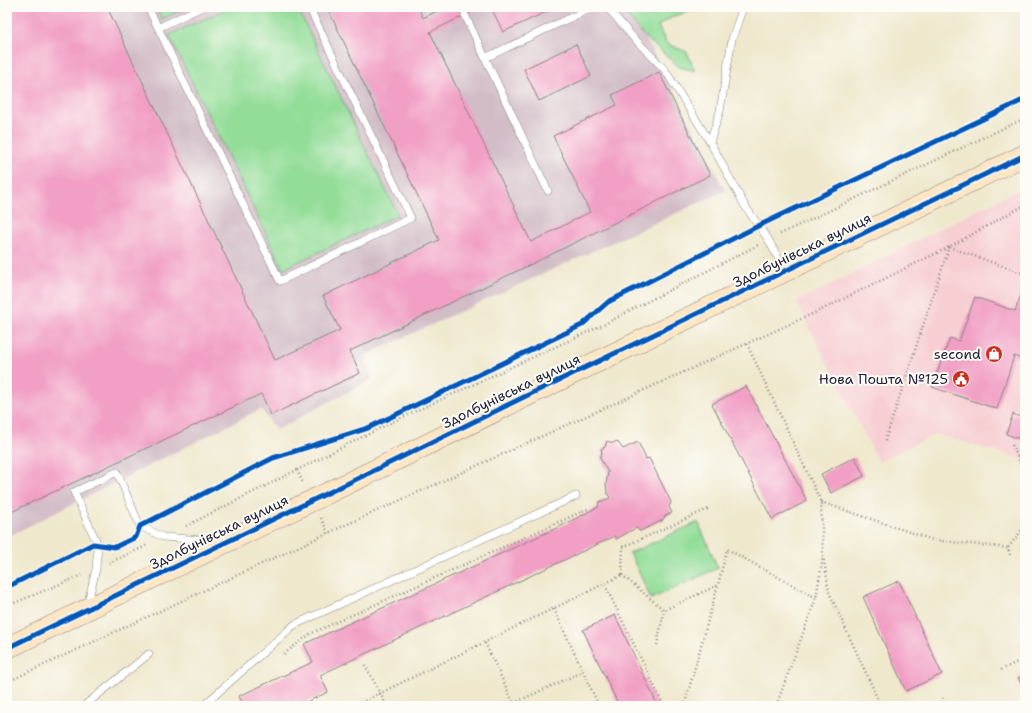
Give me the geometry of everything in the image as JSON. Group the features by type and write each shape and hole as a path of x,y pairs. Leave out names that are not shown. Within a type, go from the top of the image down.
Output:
{"street":[{"name":"Здолбунівська вулиця","path":"7,648 1025,155"}],"lane":[{"path":"148,7 280,281 411,218 308,7"},
{"path":"158,28 202,7"},
{"path":"485,58 593,7"},
{"path":"607,7 631,35 665,70 710,142 745,206 768,239 785,272"},
{"path":"710,142 720,111 732,39 743,7"},
{"path":"465,15 548,191"},
{"path":"86,610 96,569 98,545 74,492 117,472 140,526 163,537 226,542"},
{"path":"203,706 294,625 576,496"},
{"path":"85,706 149,654"}],"path":[{"path":"7,606 96,569 163,537 394,421 603,325 768,239 1025,118"},
{"path":"7,682 328,533 822,310 949,247 1025,205"},
{"path":"949,247 1025,274"},
{"path":"886,441 949,247"},
{"path":"747,344 821,502 823,557 829,592 881,706"},
{"path":"368,428 432,397"},
{"path":"1012,445 1025,473"},
{"path":"821,502 932,540 1008,548"},
{"path":"280,657 310,634 590,508"},
{"path":"622,576 623,547 708,509"},
{"path":"1008,548 1025,526"},
{"path":"1008,548 1010,555"},
{"path":"685,703 727,549 816,598"},
{"path":"776,706 816,598 823,557"},
{"path":"354,706 622,576"},
{"path":"622,576 664,610"},
{"path":"605,584 664,706"},
{"path":"664,610 718,585"},
{"path":"554,609 599,706"},
{"path":"657,645 664,610"},
{"path":"485,642 514,705 582,672"},
{"path":"1001,670 1025,658"},
{"path":"365,665 387,706"},
{"path":"940,706 943,698"}],"shaded area":[{"path":"7,7 620,7 645,37 725,191 365,355 372,379 276,430 261,409 7,537"},
{"path":"1025,186 1025,460 935,434 879,462 796,302"}],"green space":[{"path":"156,7 188,7 162,19"},
{"path":"231,7 297,7 398,215 283,269 169,35"},
{"path":"620,7 700,7 699,9 674,16 658,26 667,44 687,52 695,71 679,67 645,37"},
{"path":"698,522 718,568 651,599 630,553"}],"building":[{"path":"107,7 275,360 340,330 323,296 439,240 327,7 418,7 423,18 445,7 482,7 430,32 531,242 590,212 553,136 617,105 612,95 659,72 710,175 540,260 350,351 360,373 271,415 261,394 7,514 7,8"},
{"path":"491,7 546,7 548,11 503,32"},
{"path":"576,44 591,76 539,101 524,69"},
{"path":"1022,292 1025,293 1025,360 1014,356 997,409 932,387 950,338 959,341 975,297 1015,311"},
{"path":"746,386 807,501 772,519 712,404"},
{"path":"1013,414 1025,419 1025,441 1006,434"},
{"path":"607,441 613,443 617,441 623,449 638,442 646,459 649,458 671,502 669,507 672,513 665,516 663,520 640,531 636,528 616,539 615,536 320,675 328,692 298,706 244,706 239,696 313,662 304,644 559,527 598,507 599,502 610,498 607,492 606,484 608,472 600,458 602,453 601,449 605,447"},
{"path":"855,457 864,476 831,493 821,474"},
{"path":"899,581 942,674 906,691 863,597"},
{"path":"615,615 658,706 619,706 583,630"},
{"path":"1025,675 1025,691 1018,678"}],"cycle path":[{"path":"7,587 93,544 115,547 136,537 140,526 273,458 368,428 582,325 608,302 758,226 1025,99"},
{"path":"7,648 1025,155"}],"place":[{"name":"second","path":"994,354"},
{"name":"Нова Пошта №125","path":"961,379"}]}
